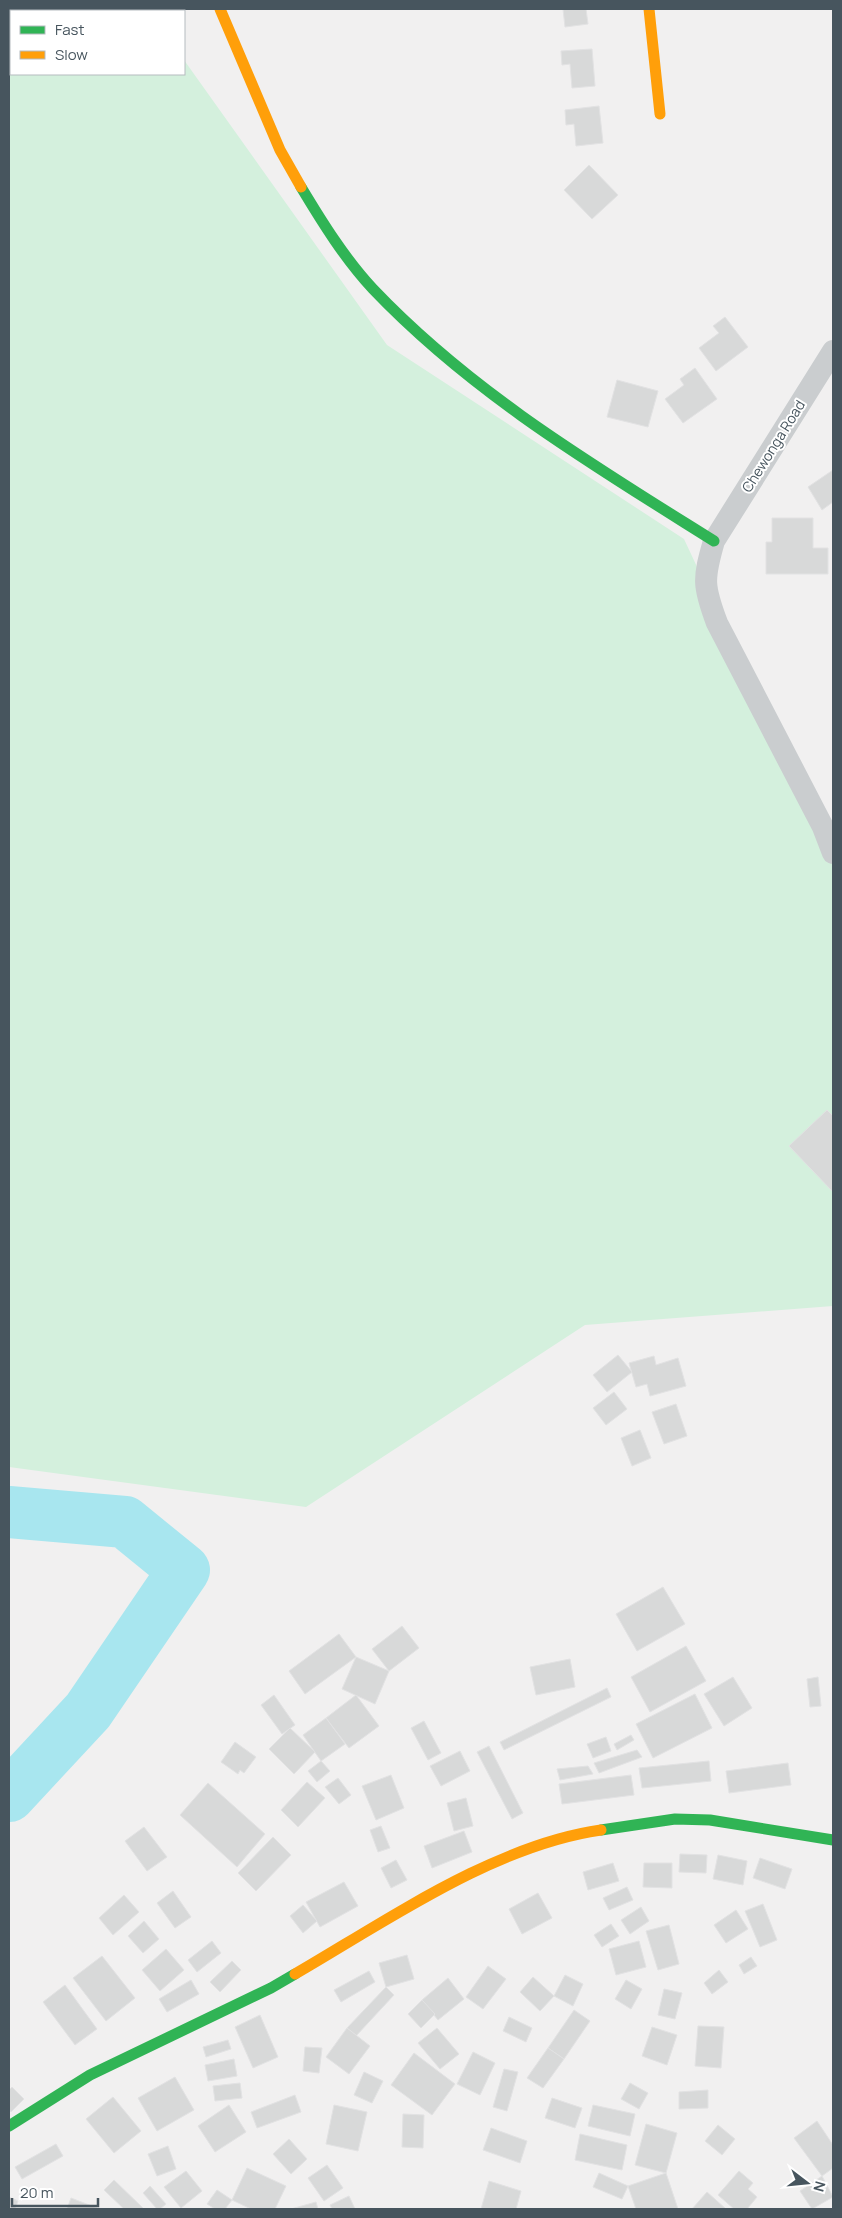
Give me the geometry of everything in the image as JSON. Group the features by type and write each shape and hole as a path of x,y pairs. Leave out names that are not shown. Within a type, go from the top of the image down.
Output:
{"street":[{"path":"220,9 280,150 339,246 372,288 443,357 507,406 581,458 714,541"},
{"path":"649,9 660,114"},
{"name":"Chewonga Road","path":"833,350 714,541 705,570 704,582 710,606 730,650 823,827 833,853"},
{"path":"9,2126 90,2075 272,1988 449,1885 522,1850 572,1834 675,1819 710,1820 833,1840"}],"green space":[{"path":"9,9 147,9 10,10 10,75 185,75 185,61 387,345 684,539 833,858 833,1306 585,1325 306,1507 9,1467"}],"building":[{"path":"563,9 586,9 588,24 565,27"},
{"path":"592,49 595,86 572,88 570,64 562,65 561,51"},
{"path":"599,106 603,143 576,146 574,124 566,125 565,110"},
{"path":"589,165 618,195 592,219 564,190"},
{"path":"725,317 748,347 716,371 699,348 719,333 713,326"},
{"path":"695,368 717,399 683,423 665,399 684,385 680,379"},
{"path":"617,380 658,391 648,427 607,417"},
{"path":"833,470 833,502 822,510 808,487"},
{"path":"772,518 813,518 813,548 828,548 828,574 766,574 766,542 772,542"},
{"path":"827,1110 833,1116 833,1192 789,1146"},
{"path":"618,1355 632,1372 607,1392 593,1375"},
{"path":"654,1356 656,1365 678,1358 686,1386 650,1396 647,1384 636,1387 629,1363"},
{"path":"614,1392 627,1409 606,1425 593,1408"},
{"path":"676,1404 687,1436 664,1444 652,1412"},
{"path":"640,1430 651,1458 632,1466 621,1438"},
{"path":"663,1587 685,1624 637,1651 616,1614"},
{"path":"402,1626 419,1648 389,1671 372,1649"},
{"path":"339,1634 356,1657 305,1694 289,1671"},
{"path":"686,1646 706,1681 650,1712 631,1677"},
{"path":"356,1657 389,1671 375,1704 342,1689"},
{"path":"570,1659 575,1687 536,1695 530,1667"},
{"path":"733,1677 752,1708 724,1726 704,1694"},
{"path":"818,1677 821,1706 810,1707 807,1679"},
{"path":"607,1688 611,1697 504,1750 500,1742"},
{"path":"695,1694 712,1728 653,1758 636,1724"},
{"path":"274,1695 295,1725 282,1734 261,1705"},
{"path":"356,1695 379,1726 349,1748 326,1718"},
{"path":"326,1718 345,1744 321,1761 303,1735"},
{"path":"424,1721 441,1753 428,1760 411,1728"},
{"path":"290,1728 315,1752 294,1774 269,1749"},
{"path":"631,1735 634,1740 617,1750 614,1744"},
{"path":"606,1737 611,1751 593,1758 587,1744"},
{"path":"235,1742 256,1757 244,1773 240,1770 238,1774 221,1762"},
{"path":"489,1746 523,1813 512,1819 477,1752"},
{"path":"637,1750 642,1757 599,1773 594,1763"},
{"path":"460,1751 470,1771 441,1786 430,1766"},
{"path":"321,1761 330,1771 317,1782 308,1771"},
{"path":"709,1761 711,1781 642,1788 639,1768"},
{"path":"788,1763 791,1785 729,1793 726,1771"},
{"path":"588,1766 593,1774 560,1780 557,1769"},
{"path":"391,1775 404,1808 376,1820 362,1786"},
{"path":"631,1775 634,1795 562,1804 559,1784"},
{"path":"338,1778 351,1795 339,1804 325,1787"},
{"path":"307,1782 325,1798 298,1827 281,1810"},
{"path":"208,1783 265,1834 237,1867 180,1815"},
{"path":"466,1798 473,1826 454,1831 447,1803"},
{"path":"381,1826 390,1848 378,1852 370,1830"},
{"path":"144,1827 167,1857 147,1871 125,1841"},
{"path":"464,1831 472,1852 432,1868 424,1846"},
{"path":"273,1837 291,1855 256,1891 238,1873"},
{"path":"680,1854 707,1855 706,1873 679,1872"},
{"path":"718,1855 747,1861 743,1885 713,1879"},
{"path":"760,1858 792,1869 785,1889 753,1878"},
{"path":"396,1860 407,1880 391,1888 381,1868"},
{"path":"613,1863 619,1881 588,1890 583,1872"},
{"path":"644,1863 672,1863 672,1888 643,1887"},
{"path":"344,1882 358,1906 320,1927 306,1902"},
{"path":"627,1887 633,1900 609,1910 603,1898"},
{"path":"173,1891 191,1917 175,1928 157,1903"},
{"path":"538,1893 552,1918 522,1934 509,1909"},
{"path":"124,1895 139,1912 113,1935 99,1918"},
{"path":"763,1904 777,1940 760,1947 745,1911"},
{"path":"303,1905 317,1921 303,1933 290,1916"},
{"path":"641,1907 649,1921 630,1934 621,1920"},
{"path":"736,1910 748,1929 726,1943 714,1925"},
{"path":"144,1921 159,1939 143,1953 128,1936"},
{"path":"611,1924 619,1936 602,1947 594,1935"},
{"path":"669,1925 679,1964 658,1970 646,1931"},
{"path":"212,1941 221,1953 197,1972 188,1960"},
{"path":"639,1941 646,1967 616,1975 609,1949"},
{"path":"166,1949 184,1970 160,1991 142,1970"},
{"path":"407,1955 414,1979 386,1987 379,1963"},
{"path":"102,1956 135,1998 106,2021 73,1978"},
{"path":"751,1957 757,1966 744,1974 739,1965"},
{"path":"232,1961 241,1970 220,1992 210,1982"},
{"path":"488,1966 506,1979 483,2009 466,1997"},
{"path":"719,1970 728,1982 712,1994 704,1983"},
{"path":"369,1971 375,1982 341,2002 334,1990"},
{"path":"565,1975 583,1984 573,2006 554,1996"},
{"path":"533,1977 554,1996 540,2011 520,1992"},
{"path":"448,1978 464,1999 438,2020 422,2000"},
{"path":"191,1980 199,1994 167,2012 159,1999"},
{"path":"626,1980 642,1989 631,2009 615,1999"},
{"path":"65,1985 97,2029 75,2045 43,2002"},
{"path":"386,1987 394,1995 356,2036 347,2028"},
{"path":"664,1989 682,1993 675,2019 658,2015"},
{"path":"422,2000 435,2014 421,2028 408,2014"},
{"path":"574,2010 590,2021 564,2059 548,2048"},
{"path":"260,2015 278,2057 253,2068 235,2027"},
{"path":"509,2017 532,2028 526,2042 503,2031"},
{"path":"698,2026 724,2027 721,2068 695,2066"},
{"path":"652,2027 677,2035 667,2065 642,2056"},
{"path":"347,2028 370,2046 349,2074 326,2057"},
{"path":"437,2028 459,2054 440,2069 418,2043"},
{"path":"228,2040 231,2049 206,2057 203,2047"},
{"path":"305,2047 322,2048 319,2073 303,2071"},
{"path":"548,2048 564,2059 543,2088 527,2078"},
{"path":"473,2052 495,2063 480,2095 457,2084"},
{"path":"414,2053 455,2084 432,2115 391,2085"},
{"path":"234,2059 237,2076 208,2081 205,2065"},
{"path":"504,2069 518,2072 507,2111 493,2107"},
{"path":"364,2072 383,2081 372,2103 354,2095"},
{"path":"175,2077 194,2110 157,2131 138,2098"},
{"path":"240,2083 242,2098 215,2101 213,2086"},
{"path":"630,2083 648,2093 639,2109 621,2099"},
{"path":"12,2087 24,2099 11,2112 9,2109 9,2090"},
{"path":"708,2090 708,2108 679,2109 679,2092"},
{"path":"295,2095 301,2112 257,2128 251,2112"},
{"path":"113,2097 141,2131 114,2153 86,2119"},
{"path":"552,2098 582,2108 575,2128 545,2118"},
{"path":"229,2105 246,2132 215,2152 198,2126"},
{"path":"334,2105 367,2112 358,2151 326,2144"},
{"path":"593,2105 635,2114 630,2136 588,2126"},
{"path":"403,2114 424,2115 423,2148 402,2147"},
{"path":"817,2121 833,2145 833,2168 822,2176 794,2138"},
{"path":"646,2124 677,2133 666,2173 635,2165"},
{"path":"718,2125 735,2139 722,2155 705,2141"},
{"path":"491,2128 527,2141 520,2163 483,2150"},
{"path":"580,2134 627,2145 622,2170 575,2160"},
{"path":"289,2139 307,2159 291,2174 273,2154"},
{"path":"56,2144 63,2156 22,2179 15,2167"},
{"path":"168,2146 176,2169 157,2176 148,2154"},
{"path":"327,2165 343,2188 324,2201 308,2178"},
{"path":"247,2168 286,2186 275,2209 251,2209 232,2200"},
{"path":"186,2171 202,2191 181,2208 164,2187"},
{"path":"739,2171 753,2183 748,2189 757,2197 747,2209 734,2209 718,2195"},
{"path":"599,2173 628,2186 622,2199 593,2187"},
{"path":"666,2173 678,2209 636,2209 628,2186"},
{"path":"822,2176 833,2197 812,2209 800,2191"},
{"path":"114,2180 144,2209 124,2209 104,2190"},
{"path":"489,2181 521,2191 516,2209 481,2209"},
{"path":"150,2186 166,2204 160,2209 157,2209 143,2193"},
{"path":"217,2190 232,2200 225,2209 215,2209 207,2204"},
{"path":"707,2192 726,2209 692,2209"},
{"path":"349,2196 355,2209 332,2209 330,2205"},
{"path":"9,2197 18,2201 15,2209 9,2209"},
{"path":"71,2198 97,2208 67,2209"},
{"path":"316,2202 318,2209 291,2209"}],"waterway":[{"path":"9,1512 125,1522 184,1570 88,1711 9,1796"}],"traffic: fast":[{"path":"301,187 334,240 373,289 411,327 451,362 535,426 714,541"},
{"path":"601,1830 675,1819 710,1820 833,1840"},
{"path":"9,2126 90,2075 271,1988 295,1974"}],"traffic: slow":[{"path":"220,9 280,150 301,187"},
{"path":"649,9 660,114"},
{"path":"295,1974 443,1887 482,1868 522,1851 561,1838 601,1830"}]}
